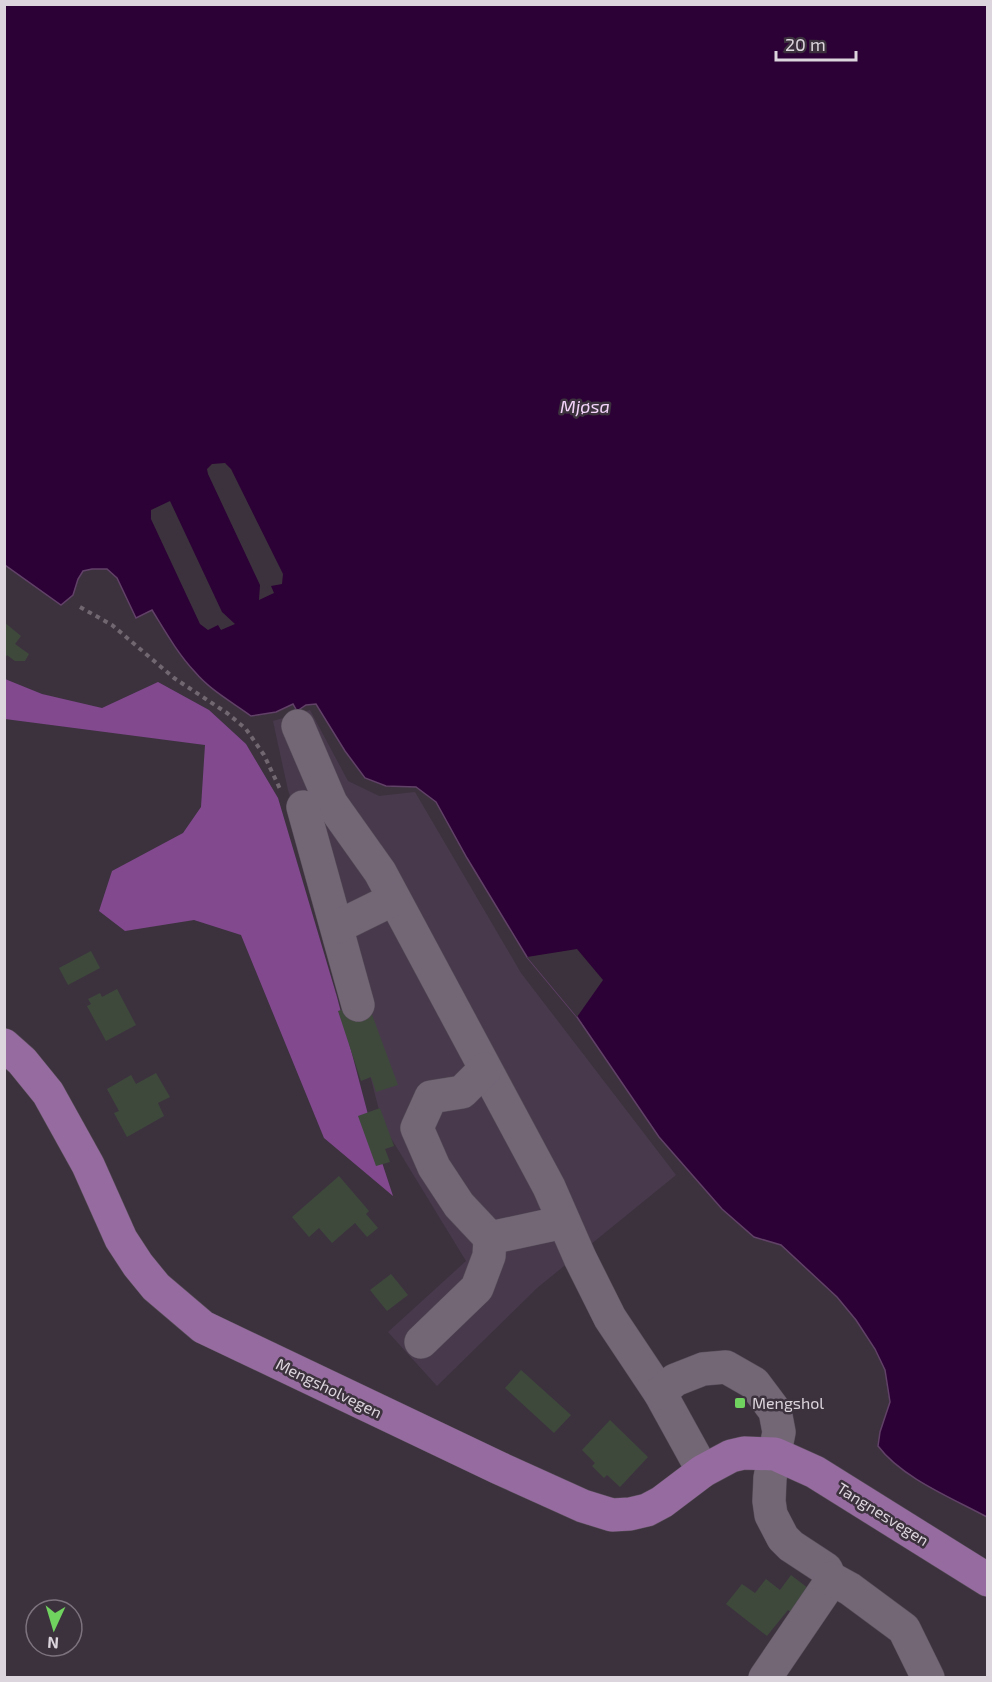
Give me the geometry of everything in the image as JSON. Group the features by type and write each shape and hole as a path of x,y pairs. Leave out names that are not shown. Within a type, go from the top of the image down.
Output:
{"main road":[{"name":"Mengsholvegen","path":"4,1045 22,1061 48,1093 87,1165 121,1239 138,1264 156,1287 203,1327 583,1506 612,1515 647,1510 662,1502 703,1471 731,1456 744,1453 775,1454"},
{"name":"Tangnesvegen","path":"775,1454 815,1472 987,1580"}],"lane":[{"path":"298,726 307,804 358,1005"},
{"path":"307,804 380,872 549,1187 610,1318 660,1393 703,1471"},
{"path":"337,927 394,899"},
{"path":"421,1342 477,1288 489,1256 490,1238 459,1205 434,1167 417,1128 431,1097 462,1092 485,1069"},
{"path":"490,1238 564,1222"},
{"path":"660,1393 675,1380 704,1369 726,1367 754,1383 775,1412 779,1432 770,1490 771,1515 783,1538 791,1546 826,1569 830,1578 850,1589 904,1629 928,1677"},
{"path":"765,1677 827,1587 830,1578"}],"path":[{"path":"80,607 112,625 168,673 246,729 264,755 307,804"}],"shaded area":[{"path":"5,679 42,694 102,708 158,682 209,710 246,744 278,798 337,997 375,1141 393,1196 324,1138 241,935 194,920 125,931 99,911 112,871 183,833 201,807 205,745 5,719"},
{"path":"310,710 348,781 379,796 415,792 521,973 676,1175 537,1288 437,1386 388,1332 466,1261 383,1125 325,903 288,790 273,721"}],"water":[{"name":"Mjøsa","path":"5,5 987,5 987,1517 914,1478 900,1468 878,1446 890,1402 885,1370 875,1349 856,1320 837,1297 781,1245 754,1237 722,1209 659,1137 577,1017 527,957 436,802 416,787 386,786 365,778 316,704 306,705 297,711 293,704 276,712 251,716 222,696 189,665 152,610 136,618 117,578 107,569 83,571 73,595 61,605 5,565"}],"pier":[{"path":"225,463 231,469 283,574 282,584 271,586 274,593 259,600 260,585 208,474 207,469 212,464"},
{"path":"170,501 222,612 235,624 221,630 218,625 208,630 200,624 151,519 151,510"},
{"path":"577,949 603,980 577,1017 527,957"}],"building":[{"path":"4,622 21,636 15,644 29,654 25,661 15,661 7,655 4,660"},
{"path":"91,951 100,968 68,985 59,968"},
{"path":"117,989 136,1025 106,1041 87,1006 91,1004 88,999 100,993 102,997"},
{"path":"367,1001 398,1085 376,1092 371,1077 361,1081 338,1011"},
{"path":"156,1073 170,1097 158,1103 164,1116 127,1137 114,1113 119,1111 107,1089 131,1075 136,1084"},
{"path":"380,1108 394,1146 385,1149 390,1162 376,1166 358,1116"},
{"path":"339,1176 369,1211 366,1214 378,1228 367,1237 355,1223 332,1243 319,1228 309,1237 292,1217"},
{"path":"391,1274 408,1295 387,1311 370,1290"},
{"path":"521,1370 571,1415 554,1433 505,1388"},
{"path":"610,1420 648,1457 620,1487 607,1475 604,1478 592,1466 595,1463 582,1450"},
{"path":"791,1575 813,1592 795,1615 788,1610 767,1636 726,1604 742,1584 755,1593 766,1579 780,1590"}],"place":[{"name":"Mengshol","path":"740,1403"}]}
